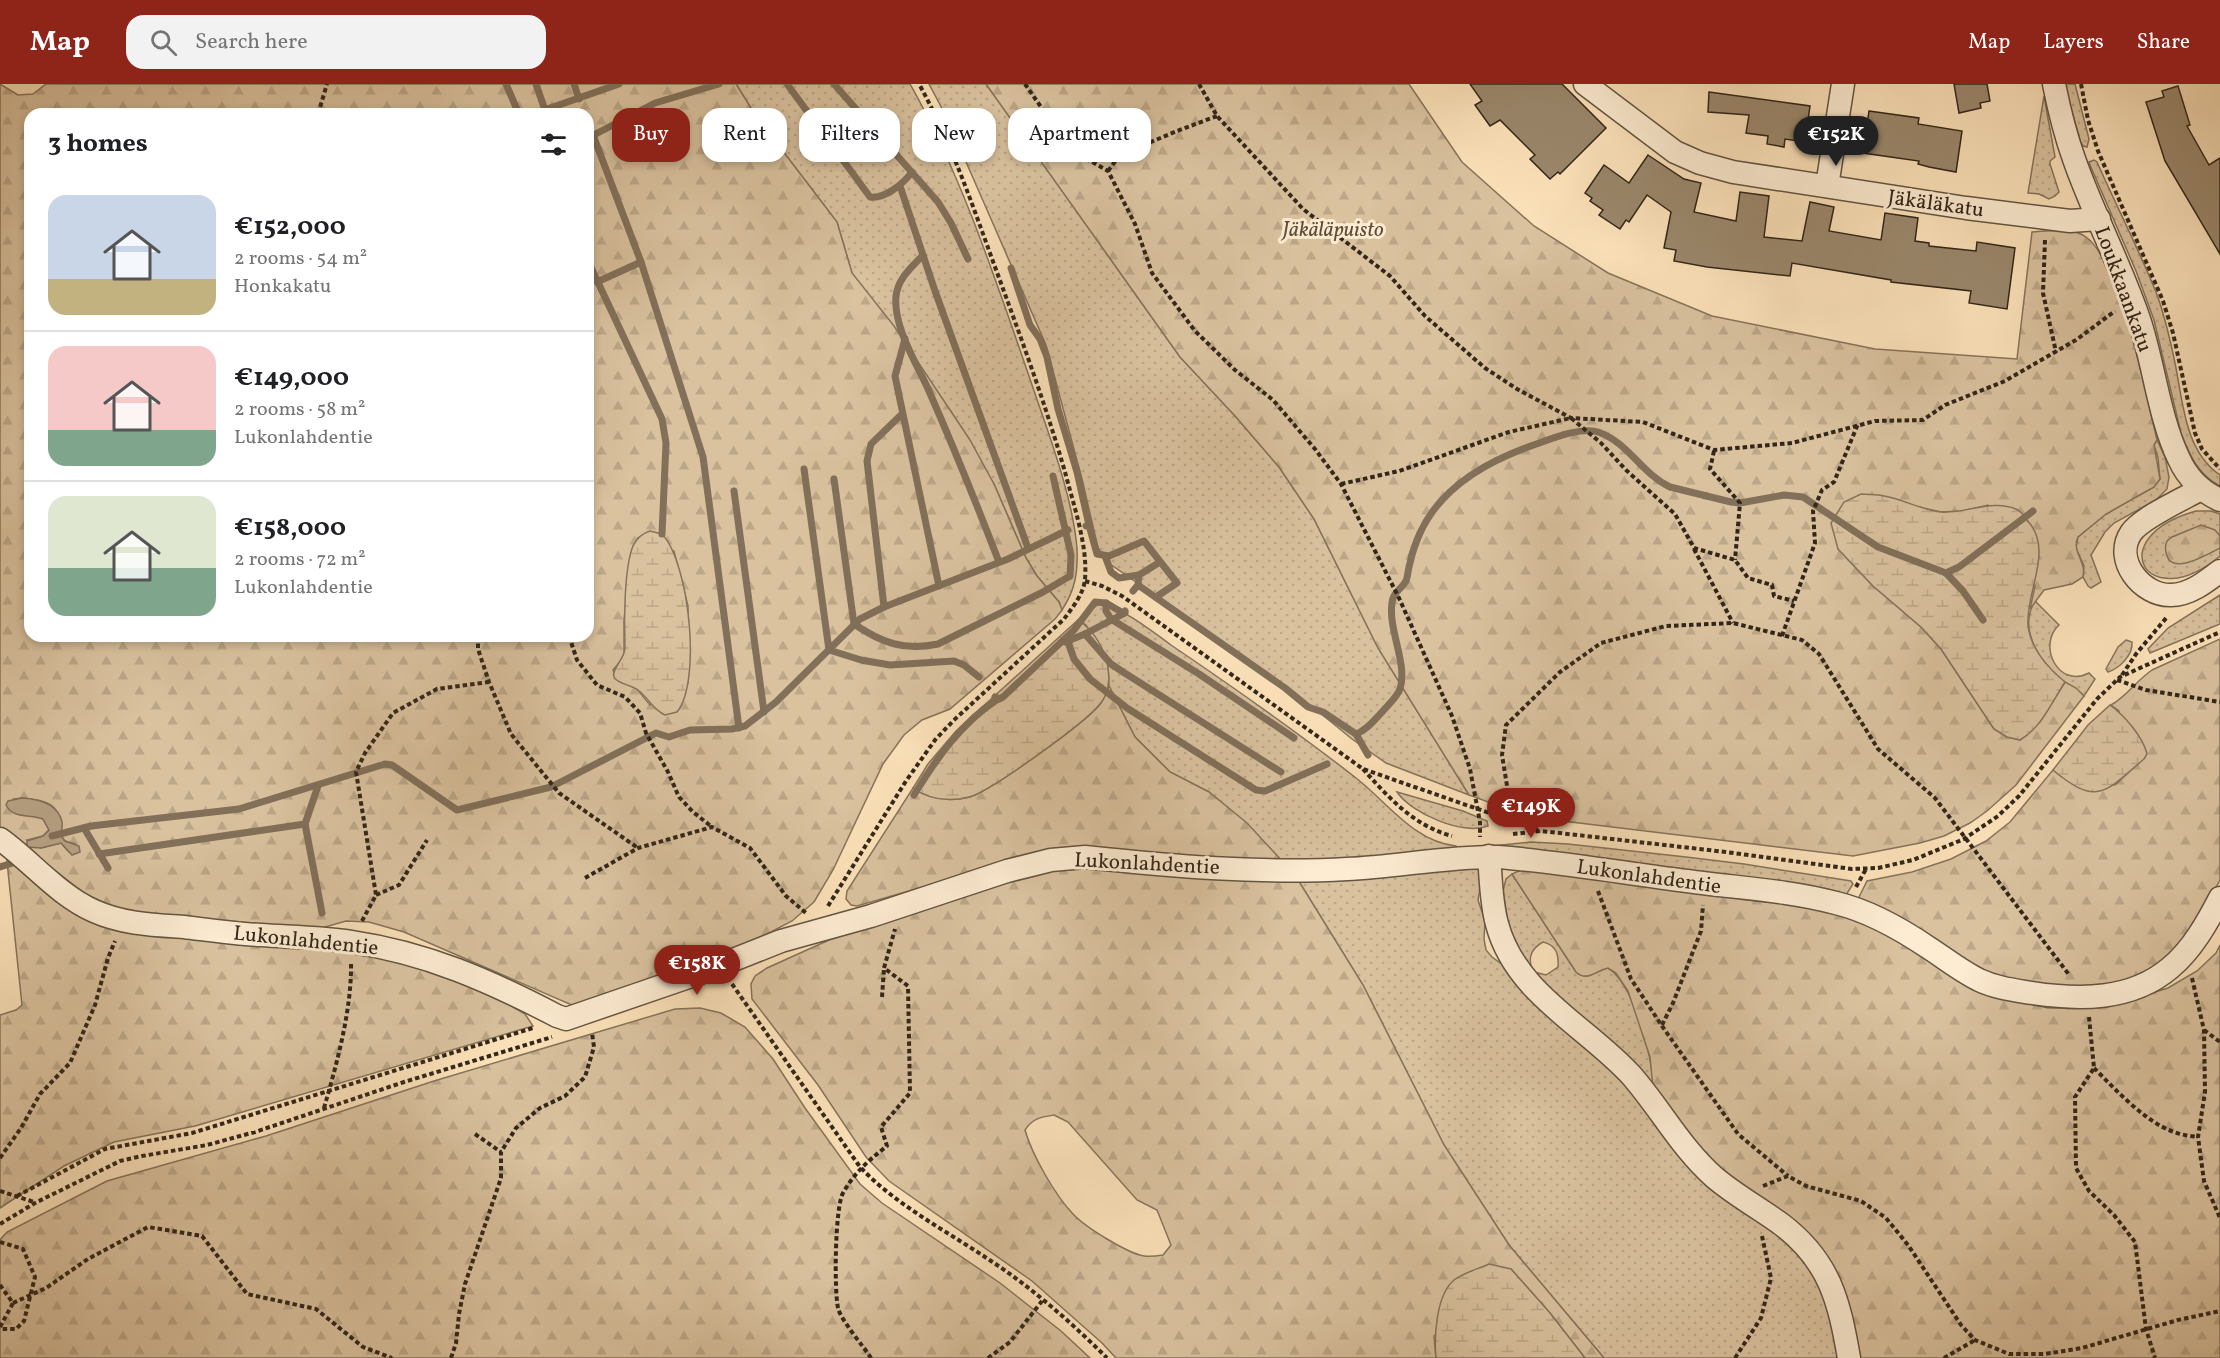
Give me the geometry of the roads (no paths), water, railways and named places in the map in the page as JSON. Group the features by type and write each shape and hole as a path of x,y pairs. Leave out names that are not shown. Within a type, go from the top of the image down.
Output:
{"street":[{"name":"Jäkäläkatu","path":"1585,84 1675,152 1700,163 1733,172 1956,207 2070,221 2099,219"},
{"path":"1827,186 1843,84"},
{"name":"Loukkaankatu","path":"2054,84 2074,159 2132,299 2144,335 2174,448 2185,470 2211,494"},
{"path":"2211,494 2142,522 2131,533 2126,548 2130,569 2144,587 2164,595 2188,591 2203,584 2220,571"},
{"name":"Lukonlahdentie","path":"0,840 68,896 95,911 123,921 250,935 351,942 408,954 455,968 507,990 562,1026 569,1018 726,964 815,928 902,905 1015,868 1071,858 1085,857 1190,867 1313,870 1466,857 1485,847 1588,868 1774,891 1846,905 1900,930 1980,981 2013,990 2061,998 2086,998 2127,991 2157,978 2180,960 2198,936 2220,898"},
{"path":"1485,847 1497,924 1502,940 1518,968 1558,1012 1596,1042 1630,1074 1703,1166 1726,1186 1795,1236 1806,1247 1825,1273 1837,1301 1849,1358"}],"waterway":[{"path":"506,84 516,108"},
{"path":"536,84 544,108"},
{"path":"574,84 579,99"},
{"path":"550,108 619,84"},
{"path":"594,135 655,103 719,84"},
{"path":"787,84 870,197 882,196 893,190 912,172"},
{"path":"834,84 938,202 968,259"},
{"path":"594,138 641,262 703,457 739,728"},
{"path":"900,186 935,291 1028,548"},
{"path":"923,255 906,273 897,290 898,320 999,562"},
{"path":"597,282 641,262"},
{"path":"1011,268 1030,325 1040,339 1047,357 1058,409 1077,472 1089,525"},
{"path":"594,274 662,419 666,443 662,534"},
{"path":"905,339 895,376 939,586"},
{"path":"884,607 867,461 871,444 902,414"},
{"path":"1138,585 1285,688 1308,707 1323,712 1356,734 1374,721 1400,689 1402,669 1393,624 1392,603 1406,581 1414,548 1429,517 1439,503 1465,479 1512,453 1553,438 1582,431 1598,432 1618,443 1651,474 1670,487 1731,502 1740,503 1784,495 1803,497 1878,547 1946,573 1959,567 2033,511"},
{"path":"804,469 829,650 861,660 890,665 954,661 964,665 979,677"},
{"path":"834,479 854,624 884,641 904,646 926,646 938,644 1043,592 1070,576 1071,555 1053,476"},
{"path":"734,491 764,712"},
{"path":"1086,526 1089,525 1097,554 1109,556 1144,541 1177,583 1156,597"},
{"path":"52,836 91,826 239,809 385,764 392,765 457,810 551,787 656,733 669,737 690,730 732,729 745,726 776,702 860,619 884,607 1008,559 1068,530"},
{"path":"1105,556 1111,572 1119,578 1139,575"},
{"path":"1133,591 1138,585 1139,575 1160,562"},
{"path":"1946,573 1963,591 1983,620"},
{"path":"995,697 999,699 1003,697 1074,630 1095,602 1106,603 1123,613 1125,611"},
{"path":"1106,603 1106,611 1111,619 1199,674 1294,738"},
{"path":"1065,642 1125,613"},
{"path":"1085,634 1111,664 1281,772"},
{"path":"1068,642 1074,659 1090,679 1127,708 1256,790 1265,791 1327,764"},
{"path":"914,795 931,768 961,730 998,699"},
{"path":"1356,734 1368,755"},
{"path":"99,854 305,824 318,786"},
{"path":"305,824 322,913"},
{"path":"84,828 108,868"},
{"path":"0,867 16,862"}],"park label":[{"name":"Jäkäläpuisto","path":"1333,229"}]}
